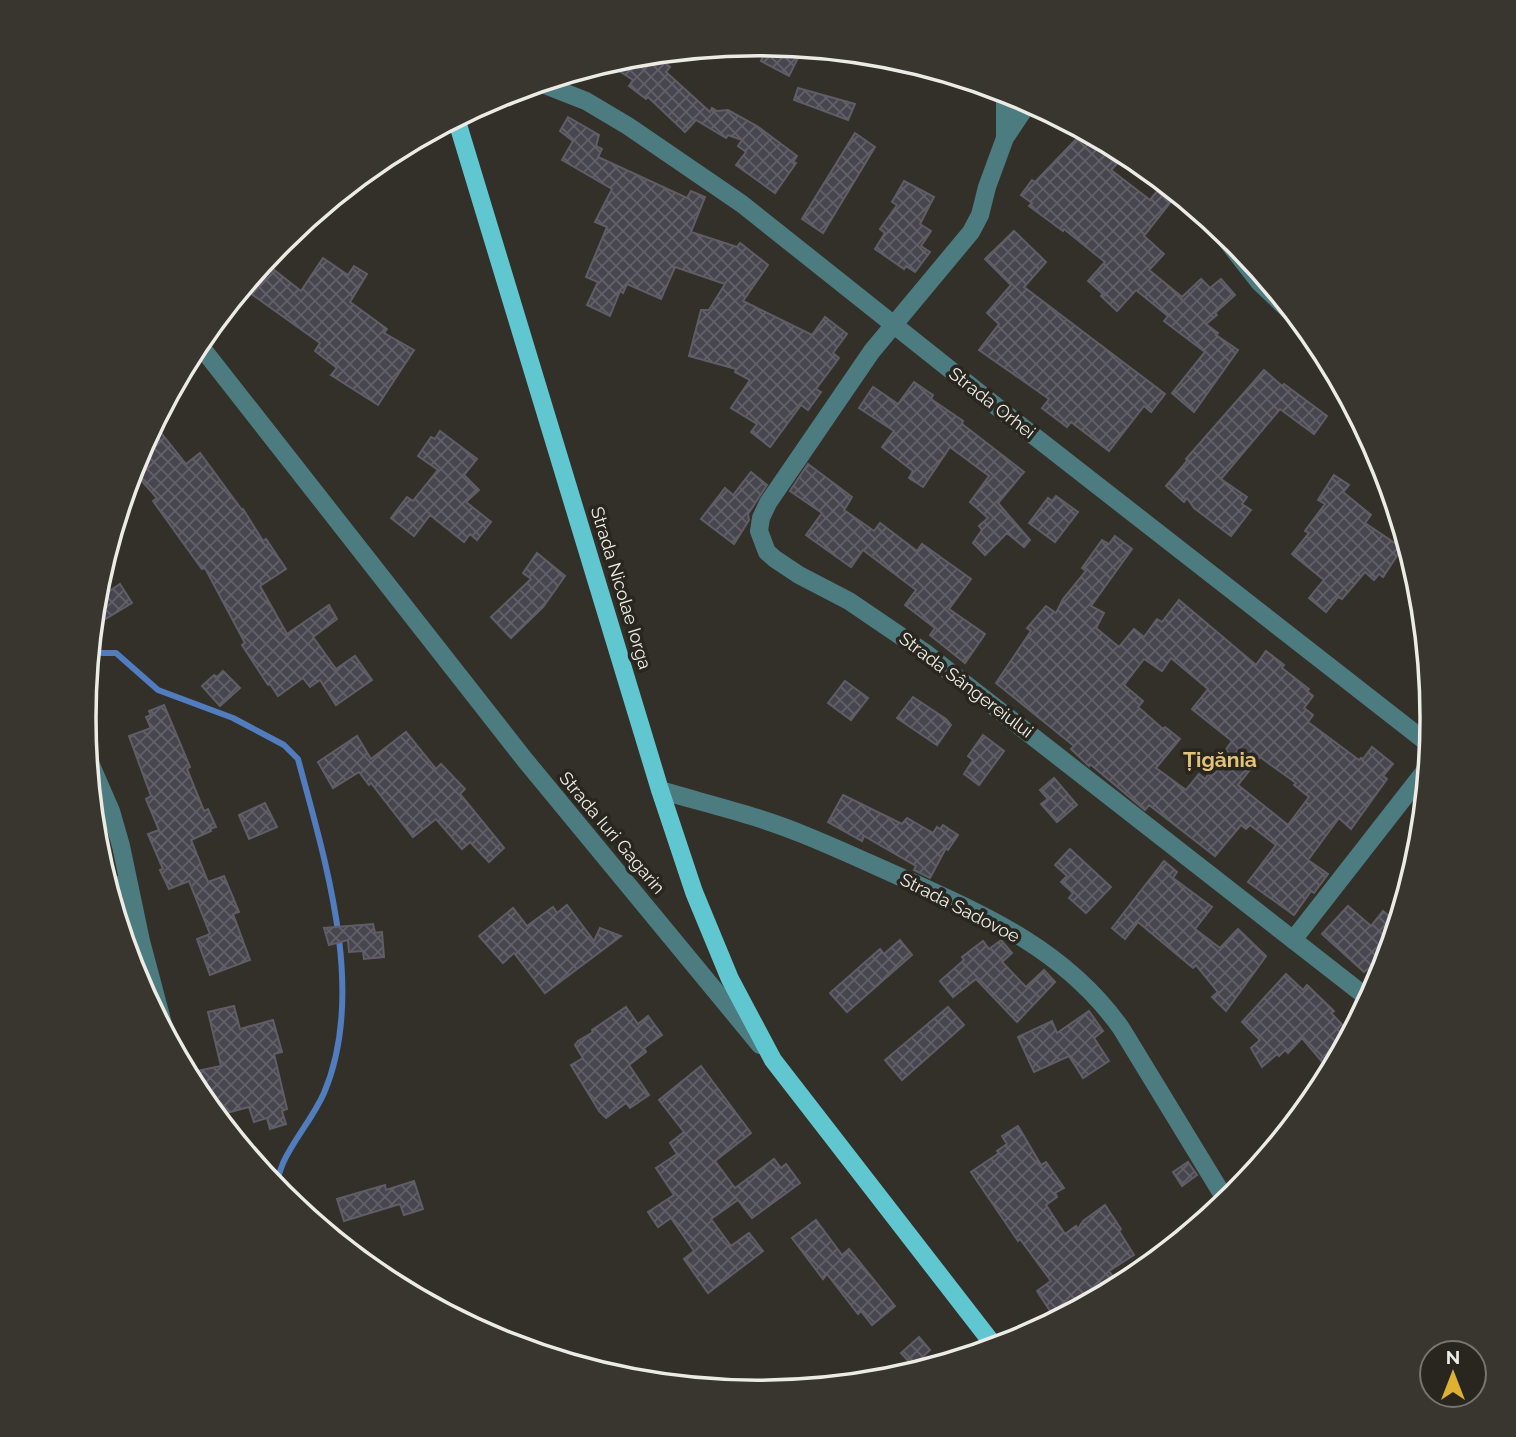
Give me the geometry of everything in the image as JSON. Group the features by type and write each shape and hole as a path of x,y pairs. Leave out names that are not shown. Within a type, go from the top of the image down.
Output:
{"main road":[{"name":"Strada Nicolae Iorga","path":"459,127 660,790 694,891 725,966 773,1060"},
{"name":"Strada Iuri Gagarin","path":"773,1060 989,1339"}],"street":[{"name":"Strada Orhei","path":"554,88 586,101 628,125 742,204 1420,737"},
{"path":"1005,103 1005,138"},
{"path":"1005,138 1023,111"},
{"name":"Strada Sângereiului","path":"1005,138 980,215 971,232 850,380 768,503 759,531 767,552 786,568 849,601 927,654 1361,993"},
{"name":"Strada Iuri Gagarin","path":"205,352 525,760 773,1060"},
{"path":"1293,940 1417,781"},
{"path":"99,784 111,811 155,993"},
{"name":"Strada Sadovoe","path":"660,790 761,819 802,834 992,919 1067,968 1101,1001 1121,1028 1221,1192"},
{"path":"117,887 127,880"}],"building":[{"path":"763,56 798,58 789,76 761,61"},
{"path":"665,63 670,67 666,72 710,112 712,108 717,111 728,110 757,126 797,156 793,162 796,163 775,193 736,165 746,152 738,146 742,140 728,135 726,138 696,120 685,132 648,97 646,99 629,86 633,80 620,71"},
{"path":"798,88 855,104 848,120 794,100"},
{"path":"568,117 599,135 596,146 602,149 598,157 687,198 691,191 705,197 691,232 737,247 740,243 768,265 743,301 812,335 825,317 847,334 833,353 839,358 816,389 821,392 808,410 801,405 770,447 751,432 757,424 731,408 750,380 735,372 736,369 689,356 701,310 709,310 725,284 675,267 661,299 627,284 623,293 620,291 610,316 587,305 598,282 586,277 607,227 595,222 612,189 562,160 573,141 560,131"},
{"path":"855,133 875,147 823,233 802,219"},
{"path":"1077,138 1118,163 1111,170 1150,200 1158,191 1171,201 1144,236 1164,254 1149,270 1182,297 1201,279 1210,288 1221,279 1235,295 1206,324 1218,333 1216,335 1238,350 1194,412 1172,393 1205,352 1164,321 1168,316 1136,290 1117,311 1101,296 1103,294 1088,281 1105,262 1064,229 1063,231 1029,206 1032,203 1021,195 1032,180 1035,182"},
{"path":"904,181 934,197 920,224 931,231 921,246 930,252 915,272 906,266 904,269 875,249 885,233 880,229 897,205 892,202"},
{"path":"1014,231 1046,262 1024,287 1165,394 1151,412 1144,406 1109,451 1071,422 1067,427 1042,408 1049,399 979,350 999,324 987,313 1011,285 985,259"},
{"path":"323,258 348,275 354,266 367,274 350,302 387,329 384,333 414,350 378,405 331,375 337,368 315,351 320,343 250,293 273,269 301,291"},
{"path":"1264,370 1282,386 1284,384 1327,416 1314,434 1280,409 1221,479 1247,497 1242,504 1251,510 1231,536 1194,508 1187,498 1184,502 1166,486 1186,459"},
{"path":"914,382 933,395 931,399 963,421 962,424 1024,472 998,503 1030,540 1024,547 1007,533 985,555 973,543 982,530 979,526 988,518 970,502 989,476 950,447 923,487 909,478 913,471 882,447 894,431 859,408 873,387 898,404"},
{"path":"440,431 477,459 464,475 479,490 466,502 491,522 477,540 470,534 464,542 430,515 414,536 391,518 407,497 413,501 438,470 418,456 431,437 435,439"},
{"path":"161,432 186,464 200,453 286,569 260,586 287,634 329,605 337,619 313,637 336,669 355,656 372,680 336,705 320,680 310,687 303,678 278,696 242,645 245,643 205,568 202,569 153,501 157,498 141,480"},
{"path":"808,464 852,497 844,510 874,531 880,523 917,551 922,544 971,579 949,609 985,634 965,663 930,635 935,628 905,605 916,590 863,550 851,567 806,535 822,513 790,491"},
{"path":"751,472 767,485 748,514 749,520 734,544 701,519 725,488 733,495"},
{"path":"1334,475 1349,485 1343,492 1371,515 1365,523 1397,545 1399,552 1383,577 1379,574 1374,580 1365,572 1342,599 1338,597 1326,612 1309,598 1324,580 1292,554 1309,533 1305,531 1325,504 1318,500"},
{"path":"1056,496 1078,512 1055,542 1029,523 1048,498 1052,501"},
{"path":"1115,536 1132,549 1091,606 1104,613 1096,628 1119,647 1134,629 1144,637 1157,619 1162,622 1179,600 1256,665 1266,651 1284,665 1282,668 1309,689 1307,691 1313,696 1304,708 1313,715 1308,722 1359,760 1363,759 1372,747 1393,764 1383,776 1387,779 1351,829 1339,818 1308,860 1328,874 1314,893 1311,891 1294,915 1248,882 1276,845 1250,825 1246,829 1241,825 1215,856 1149,805 1145,810 1090,764 1089,766 1071,749 1074,746 996,683 1031,631 1027,628 1046,606 1056,613 1063,599 1086,571 1082,568 1102,540 1109,544","holes":["1171,658 1208,689 1192,709 1232,741 1205,779 1199,774 1186,790 1156,768 1180,739 1165,727 1163,729 1138,707 1143,701 1124,685 1144,659 1162,671","1260,757 1296,783 1294,785 1309,797 1288,825 1238,785"]},
{"path":"537,553 565,576 543,607 511,638 491,617 531,579 523,573"},
{"path":"120,584 132,603 103,620 107,593"},
{"path":"223,671 240,688 220,706 202,686"},
{"path":"845,681 868,698 851,720 828,703"},
{"path":"913,697 951,725 937,745 897,718"},
{"path":"164,705 190,767 187,769 204,811 208,809 216,827 191,840 208,882 224,876 239,912 233,914 250,960 210,975 197,939 210,934 189,881 169,889 160,870 163,869 148,834 159,830 146,799 151,796 129,736 151,728 146,717 151,715 149,711"},
{"path":"406,732 436,769 441,764 465,789 460,794 504,848 489,862 470,842 462,849 436,819 413,837 371,783 369,785 359,772 333,788 318,762 357,736 371,759"},
{"path":"983,735 1004,751 979,785 964,774 973,760 968,756"},
{"path":"1054,778 1077,805 1057,822 1041,804 1048,799 1040,790"},
{"path":"843,795 902,824 907,818 933,833 937,827 940,829 943,825 958,835 948,850 946,848 930,878 914,870 916,866 864,836 862,841 828,822"},
{"path":"265,803 277,827 249,839 239,815"},
{"path":"1070,849 1111,887 1086,913 1069,898 1073,893 1061,882 1067,876 1055,865"},
{"path":"1164,861 1177,872 1173,878 1212,907 1195,929 1220,948 1238,929 1266,956 1226,1011 1212,997 1218,992 1196,965 1193,968 1138,922 1125,939 1112,928"},
{"path":"567,905 594,941 600,928 621,936 545,993 514,953 503,963 479,936 513,908 527,926 553,907 557,913"},
{"path":"1348,906 1371,926 1383,911 1390,917 1370,971 1368,969 1364,972 1322,934"},
{"path":"373,924 375,933 382,932 384,957 364,959 363,951 349,952 348,940 329,945 324,928"},
{"path":"900,940 912,955 847,1012 830,993 880,949 884,954"},
{"path":"1001,940 1012,953 1002,962 1026,987 1044,970 1055,982 1017,1022 976,979 953,997 940,981 964,960 962,957 983,941 989,949"},
{"path":"1286,974 1303,990 1307,985 1334,1011 1331,1013 1344,1027 1324,1064 1302,1038 1288,1053 1285,1050 1279,1056 1277,1054 1262,1067 1251,1048 1260,1040 1242,1022"},
{"path":"234,1006 240,1029 273,1020 282,1052 274,1054 287,1109 282,1111 286,1124 270,1129 267,1118 254,1122 249,1107 226,1113 207,1087 197,1071 221,1066 208,1012"},
{"path":"626,1007 638,1024 648,1016 662,1035 644,1048 646,1052 629,1065 649,1095 630,1108 626,1103 606,1118 571,1065 583,1058 575,1045 578,1041"},
{"path":"948,1007 964,1025 902,1080 885,1060"},
{"path":"1089,1011 1103,1031 1094,1038 1109,1061 1083,1078 1069,1056 1034,1072 1018,1037 1052,1021 1057,1033"},
{"path":"701,1066 751,1133 715,1161 735,1188 774,1159 781,1168 786,1164 800,1183 752,1218 738,1200 711,1219 731,1246 749,1233 763,1251 708,1293 684,1259 694,1251 671,1218 658,1227 648,1212 674,1195 656,1168 677,1154 670,1143 684,1132 659,1100"},
{"path":"1018,1126 1041,1165 1046,1162 1064,1188 1055,1193 1057,1197 1046,1205 1065,1234 1076,1226 1078,1229 1083,1221 1105,1205 1134,1255 1109,1271 1113,1277 1051,1313 1037,1291 1051,1281 1020,1239 1018,1241 971,1172 999,1153 997,1151 1007,1144 1002,1136"},
{"path":"1188,1162 1197,1175 1182,1186 1173,1172"},
{"path":"414,1181 423,1209 404,1215 400,1204 344,1221 337,1199 385,1185 386,1190"},
{"path":"816,1220 842,1255 849,1249 895,1306 872,1325 861,1311 858,1314 827,1274 823,1279 792,1238"},
{"path":"919,1337 930,1350 919,1360 910,1363 901,1353"}],"waterway":[{"path":"99,653 116,653 158,690 233,718 284,745 298,759 320,840 337,926 342,970 342,1012 336,1054 324,1093 287,1154 279,1175"}],"district":[{"name":"Țigănia","path":"1220,760"}]}
